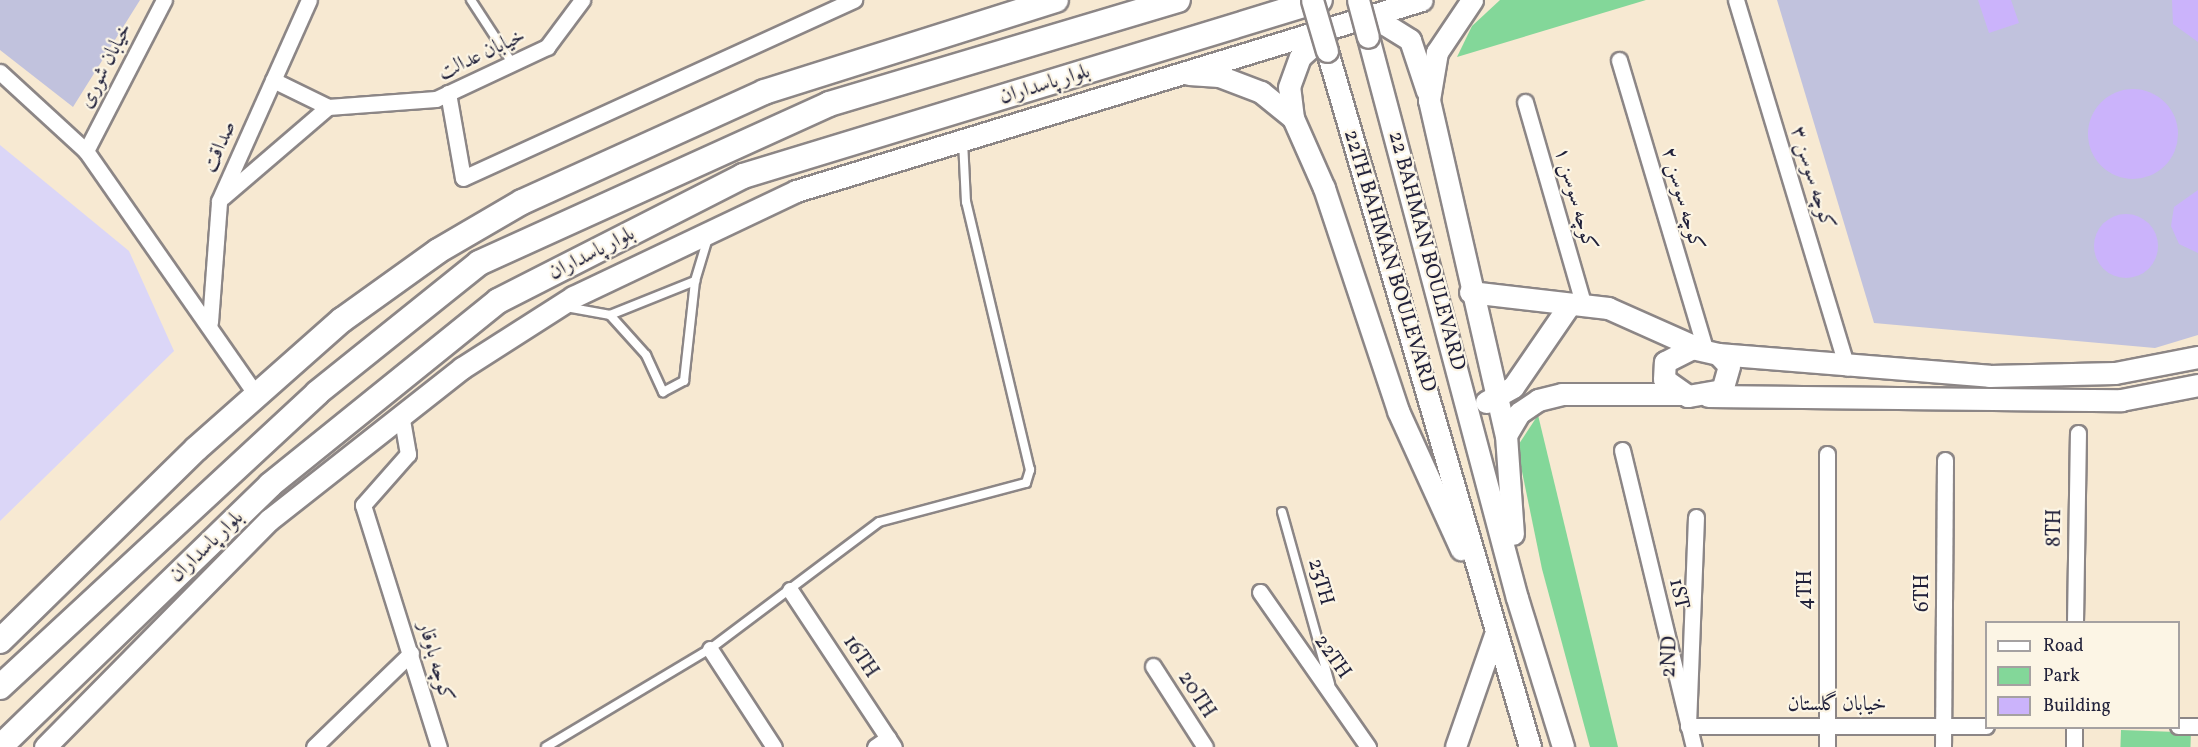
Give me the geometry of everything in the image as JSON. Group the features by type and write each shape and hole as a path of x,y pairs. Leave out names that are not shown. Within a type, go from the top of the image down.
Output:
{"main road":[{"name":"بلوار پاسداران","path":"0,687 317,393 414,312 479,263 829,104 1178,0"},
{"name":"22TH BAHMAN BOULEVARD","path":"1312,0 1484,599"},
{"name":"بلوار پاسداران","path":"0,747 270,484 498,301 743,176 1320,0"},
{"name":"22 BAHMAN BOULEVARD","path":"1358,0 1466,395 1517,598"},
{"path":"45,747 269,520 400,414 559,306 711,228 796,191 1170,73 1422,0"},
{"path":"1429,100 1437,52 1472,0"},
{"path":"0,641 257,396 351,313 522,202 764,92 1049,1"},
{"path":"1530,747 1484,599 1398,411 1324,188 1293,118 1290,87 1300,57 1324,34 1351,24 1383,23 1410,40 1429,100 1470,292 1506,435 1517,598 1563,747"},
{"path":"1170,73 1219,76 1261,92 1293,118"},
{"path":"764,92 829,104"},
{"path":"414,312 482,227"},
{"path":"1470,292 1576,307 1608,308 1707,350 1730,375 1722,390 1708,396"},
{"path":"1466,395 1482,403 1498,399 1513,387 1576,307"},
{"path":"1682,394 1664,379 1665,362 1678,351 1707,350 1847,368 1989,376 2115,373 2198,357"},
{"path":"1506,435 1520,413 1538,399 1562,394 2121,400 2198,385"}],"street":[{"name":"خیابان شوری","path":"86,151 164,0"},
{"name":"خیابان عدالت","path":"328,107 436,99 547,47 582,0"},
{"path":"448,93 463,178 854,0"},
{"name":"کوچه سوسن ۳","path":"1736,0 1847,368"},
{"name":"صداقت","path":"210,322 219,201 306,1"},
{"name":"کوچه سوسن ۲","path":"1619,60 1707,350"},
{"path":"0,72 86,151 210,322 257,396"},
{"path":"219,201 328,107 273,80"},
{"name":"کوچه سوسن ۱","path":"1525,102 1576,307"},
{"name":"کوچه باوقار","path":"400,414 408,454 363,505 392,588 439,747"},
{"name":"8TH","path":"2075,621 2078,433"},
{"name":"1ST","path":"1622,450 1694,747"},
{"name":"4TH","path":"1827,454 1827,747"},
{"name":"6TH","path":"1943,747 1945,460"},
{"name":"2ND","path":"1688,726 1696,517"},
{"name":"16TH","path":"790,590 891,742"},
{"name":"22TH","path":"1260,592 1368,747"},
{"path":"1456,747 1496,635"},
{"path":"710,649 774,747"},
{"path":"314,747 411,653"},
{"name":"20TH","path":"1153,666 1205,747"},
{"name":"خیابان گلستان","path":"1688,726 1985,726"},
{"path":"2180,726 2198,726"},
{"path":"2074,729 2074,747"},
{"path":"875,747 891,742"}],"lane":[{"path":"471,0 512,63"},
{"path":"546,747 710,649 879,522 1026,483 1030,470 966,202 963,140"},
{"path":"610,315 646,355 663,392 684,381 695,281 711,228"},
{"path":"559,306 610,315 695,281"},
{"name":"23TH","path":"1282,512 1333,697"}],"shaded area":[{"path":"0,0 140,0 73,107 0,50"},
{"path":"1777,0 2198,0 2198,335 2155,348 1874,323"},
{"path":"0,145 129,251 174,351 0,521"}],"green space":[{"path":"1500,0 1646,0 1457,57 1472,26"},
{"path":"1538,415 1618,747 1590,747 1542,569 1517,447"},
{"path":"2121,730 2191,732 2190,747 2120,747"}],"building":[{"path":"1978,0 2011,0 2019,23 1989,33"},
{"path":"2172,0 2198,0 2198,42 2173,24"},
{"path":"2133,89 2150,92 2165,102 2175,117 2178,134 2175,151 2165,166 2150,176 2133,179 2116,176 2101,166 2091,151 2088,134 2091,117 2101,102 2116,92"},
{"path":"2198,190 2198,253 2179,244 2171,226 2174,207"},
{"path":"2126,214 2144,220 2152,228 2158,246 2152,264 2144,272 2126,278 2108,272 2100,264 2094,246 2100,228 2108,220"}]}
